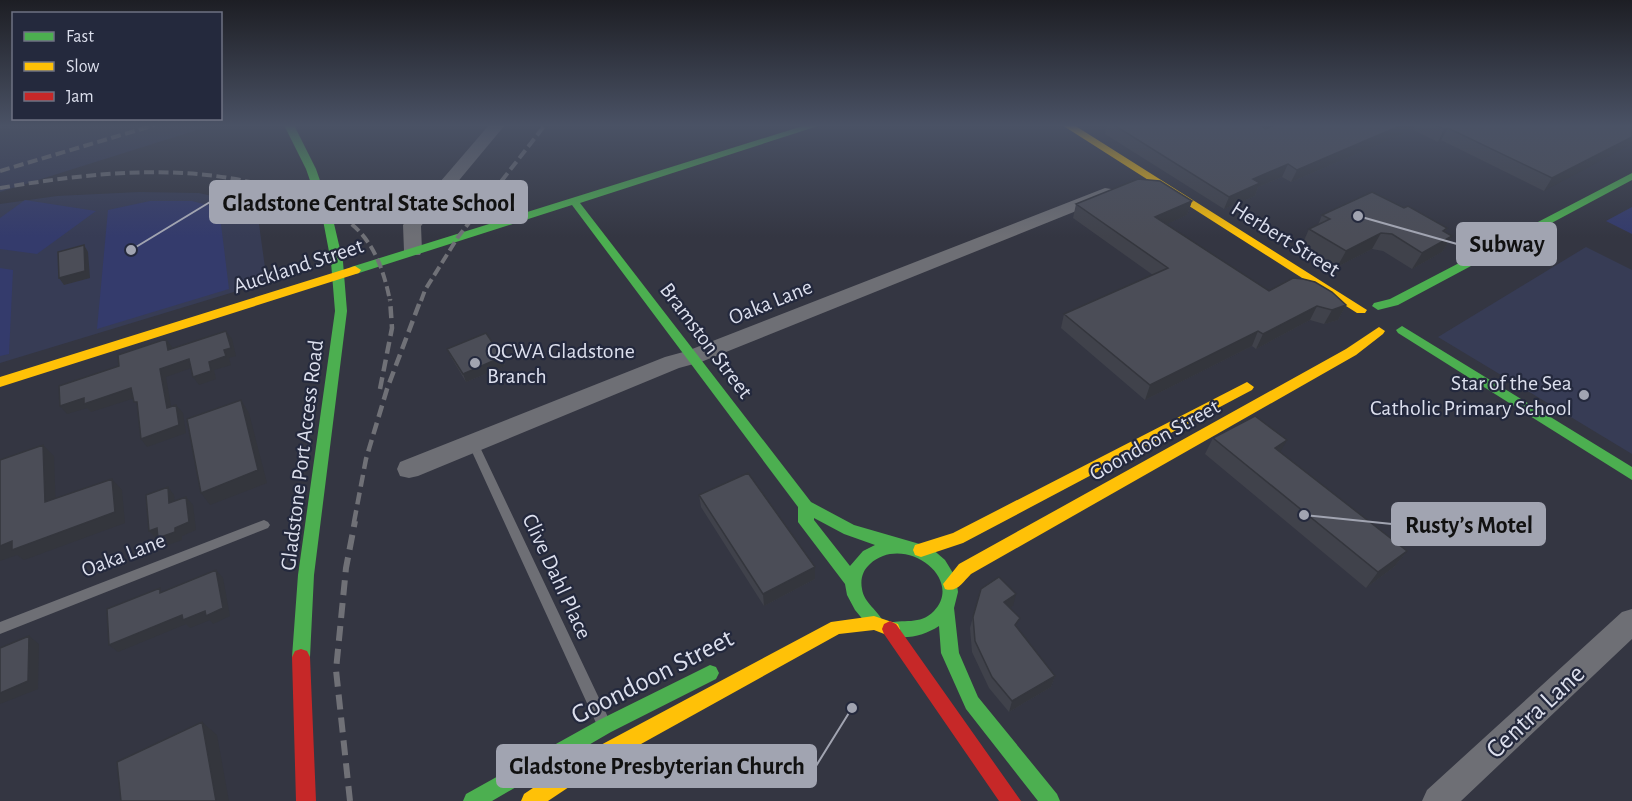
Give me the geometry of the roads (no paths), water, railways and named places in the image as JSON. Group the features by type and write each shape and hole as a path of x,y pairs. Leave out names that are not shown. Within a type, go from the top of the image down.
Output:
{"street":[{"name":"Gladstone Port Access Road","path":"306,801 301,650 306,575 341,311 340,278 326,201 309,162"},
{"path":"413,251 412,225 465,162"},
{"name":"Auckland Street","path":"0,382 695,162"},
{"name":"Herbert Street","path":"1127,162 1361,310 1363,321 1379,331"},
{"name":"Oaka Lane","path":"409,469 673,362 693,357 1148,176"},
{"path":"1361,310 1364,307 1394,302 1632,176"},
{"name":"Bramston Street","path":"573,200 806,506 834,525 861,537 896,545"},
{"path":"1378,306 1394,312 1406,323 1632,474"},
{"path":"1379,331 1393,333 1406,323"},
{"name":"Goondoon Street","path":"951,584 964,569 1351,352 1379,331"},
{"name":"Goondoon Street","path":"921,550 958,538 1262,379"},
{"name":"Bramston Street","path":"806,506 806,522 853,582"},
{"path":"896,545 921,550 935,558 945,570 951,584 951,597 946,609 929,625 910,630 890,629 876,623 851,601 856,570 862,561 883,548 896,545"},
{"path":"946,609 951,653 972,703 1050,801"},
{"name":"Centra Lane","path":"1438,801 1632,621"},
{"name":"Goondoon Street","path":"531,801 590,762 837,627 876,623"},
{"path":"890,629 1011,801"},
{"name":"Goondoon Street","path":"473,801 605,726 718,669"}],"lane":[{"name":"Clive Dahl Place","path":"473,444 605,726"},
{"name":"Oaka Lane","path":"0,628 264,525"}],"railway":[{"path":"0,171 29,162"},
{"path":"421,301 425,290 458,237 516,162"},
{"path":"0,188 76,177 152,172 189,173 263,185 316,203 353,225 371,246 383,273 390,301"},
{"path":"380,389 392,328 390,299"},
{"path":"354,522 366,459 387,389 421,299"},
{"path":"350,801 336,670 346,568 355,521"}],"place":[{"name":"Subway","path":"1358,216"},
{"name":"Gladstone Central State School","path":"131,250"},
{"name":"QCWA Gladstone Branch","path":"475,363"},
{"name":"Star of the Sea Catholic Primary School","path":"1584,395"},
{"name":"Rusty’s Motel","path":"1304,515"},
{"name":"Gladstone Presbyterian Church","path":"852,708"}]}
